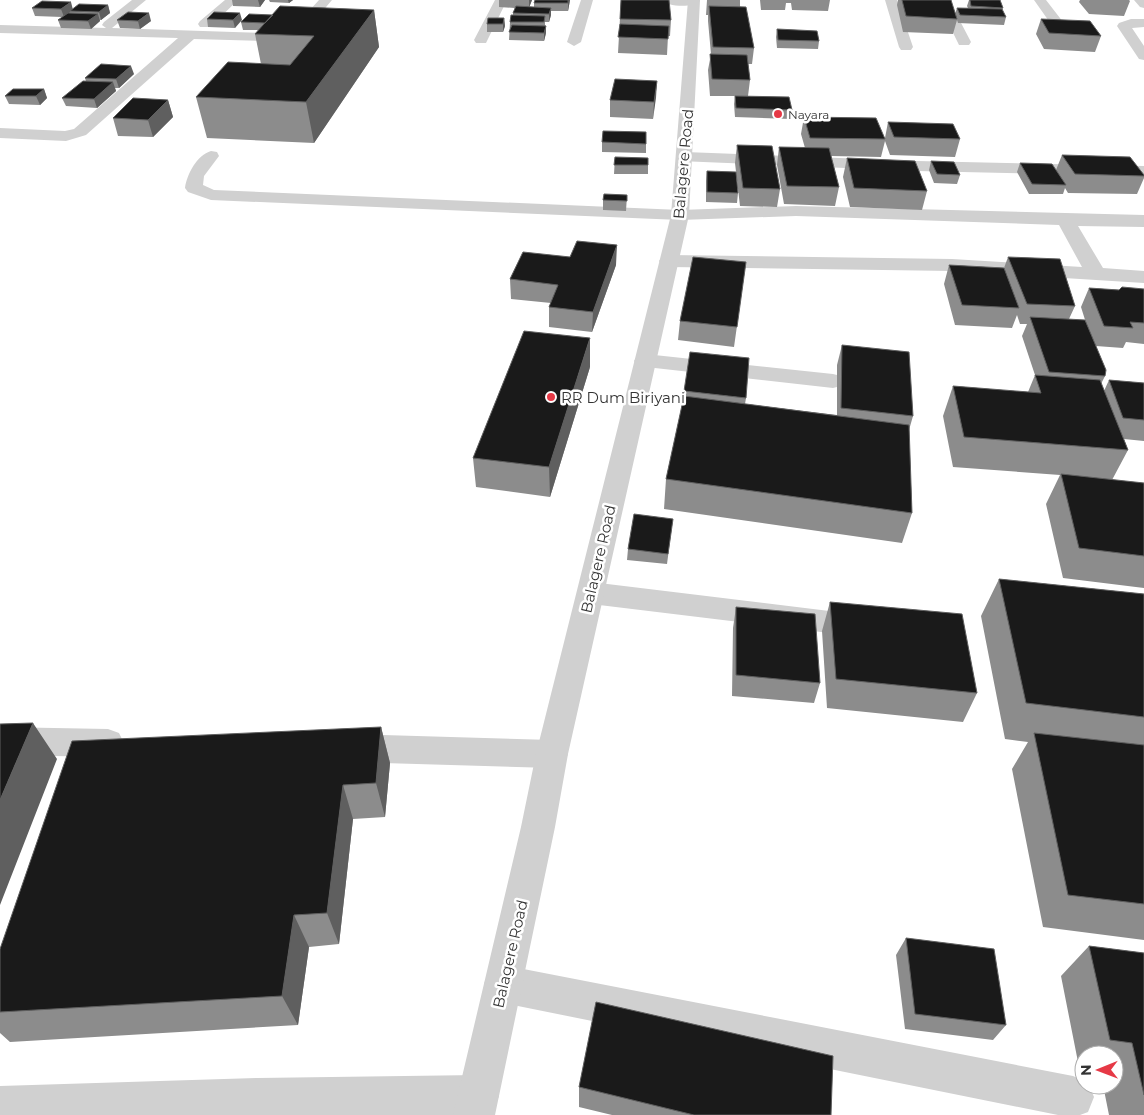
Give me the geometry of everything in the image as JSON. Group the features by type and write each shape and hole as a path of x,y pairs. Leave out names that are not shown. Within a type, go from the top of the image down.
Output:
{"street":[{"path":"109,25 140,0"},
{"path":"205,24 232,0"},
{"path":"291,39 326,0"},
{"path":"481,40 501,0"},
{"path":"574,42 587,0"},
{"name":"Balagere Road","path":"476,1106 538,827 552,754 680,215 685,157 685,0"},
{"path":"891,0 906,47"},
{"path":"943,0 964,42"},
{"path":"1040,0 1063,31"},
{"path":"1140,0 1144,4"},
{"path":"1144,23 1130,23 1124,26 1144,56"},
{"path":"0,29 266,37"},
{"path":"0,133 66,136 80,132 191,34"},
{"path":"211,156 195,176 194,188 211,195 680,215 796,211 1144,221"},
{"path":"685,157 917,166 1144,171"},
{"path":"1065,220 1096,274"},
{"path":"669,261 952,265 1144,277"},
{"path":"645,361 833,381"},
{"path":"591,593 887,628"},
{"path":"0,741 138,744"},
{"path":"316,748 552,754"},
{"path":"503,984 1073,1097"},
{"path":"0,1107 258,1099 476,1106"}],"building":[{"path":"535,0 568,0 568,3 534,3"},
{"path":"621,0 669,0 671,20 620,19"},
{"path":"902,0 951,0 957,19 906,16"},
{"path":"970,0 1000,0 1003,8 971,6"},
{"path":"42,1 71,2 61,9 32,8"},
{"path":"79,4 108,5 99,12 70,11"},
{"path":"280,6 374,10 306,102 196,97 228,62 290,65 314,36 255,34"},
{"path":"516,6 551,8 549,14 513,13"},
{"path":"709,6 746,7 754,48 713,47"},
{"path":"957,8 1002,9 1006,17 960,15"},
{"path":"128,12 149,13 138,21 117,20"},
{"path":"214,12 240,13 233,20 207,19"},
{"path":"68,13 98,14 88,21 58,20"},
{"path":"249,14 273,15 265,23 241,22"},
{"path":"511,15 545,16 544,22 510,22"},
{"path":"488,18 504,18 503,24 487,24"},
{"path":"1041,19 1090,21 1101,36 1049,33"},
{"path":"620,24 669,26 668,39 618,37"},
{"path":"512,25 546,26 544,33 509,32"},
{"path":"777,29 817,31 819,41 778,40"},
{"path":"710,54 747,55 750,80 712,79"},
{"path":"101,64 131,66 116,79 85,78"},
{"path":"615,79 657,81 654,102 610,100"},
{"path":"83,81 113,82 94,99 62,98"},
{"path":"13,89 44,89 36,96 5,96"},
{"path":"735,96 789,97 792,110 736,108"},
{"path":"133,98 168,100 148,120 113,118"},
{"path":"804,117 876,118 885,139 810,138"},
{"path":"888,122 953,124 960,139 894,137"},
{"path":"603,131 646,132 646,144 602,142"},
{"path":"737,145 772,146 780,189 743,188"},
{"path":"779,147 829,148 839,187 787,186"},
{"path":"1062,155 1130,157 1144,176 1075,174"},
{"path":"615,157 648,158 648,165 614,165"},
{"path":"847,158 915,161 927,191 854,188"},
{"path":"931,161 954,162 960,175 937,174"},
{"path":"1020,163 1052,164 1066,185 1032,184"},
{"path":"707,171 736,172 738,193 707,192"},
{"path":"604,194 627,195 627,201 603,200"},
{"path":"577,241 617,245 593,312 549,307 558,285 510,279 523,252 570,257"},
{"path":"693,257 746,262 737,327 680,321"},
{"path":"1008,257 1060,259 1075,306 1027,304"},
{"path":"949,265 1004,268 1019,308 962,305"},
{"path":"1122,287 1144,289 1144,323 1130,322 1133,328 1104,326 1089,288 1119,290"},
{"path":"1030,317 1085,320 1106,370 1105,376 1049,372"},
{"path":"524,331 590,338 549,467 473,458"},
{"path":"842,345 909,352 913,416 841,408"},
{"path":"690,352 749,358 746,398 684,391"},
{"path":"1035,375 1100,380 1128,450 964,437 953,386 1041,393"},
{"path":"1109,380 1144,383 1144,420 1123,418"},
{"path":"684,396 909,425 912,513 666,479"},
{"path":"1061,474 1144,483 1144,556 1079,548"},
{"path":"634,514 673,519 668,554 628,549"},
{"path":"999,579 1144,594 1144,717 1026,703"},
{"path":"830,602 962,614 977,693 836,679"},
{"path":"736,607 815,614 820,683 736,675"},
{"path":"33,723 0,800 0,724"},
{"path":"381,727 376,783 343,785 327,913 294,915 282,996 0,1012 0,949 72,741"},
{"path":"1034,733 1144,745 1144,904 1068,895"},
{"path":"906,938 994,949 1006,1025 915,1014"},
{"path":"1089,946 1144,953 1144,1095 1132,1043 1110,1040"},
{"path":"596,1002 833,1056 831,1115 694,1115 579,1087"}],"place":[{"name":"Nayara","path":"778,114"},
{"name":"RR Dum Biriyani","path":"551,397"}]}
